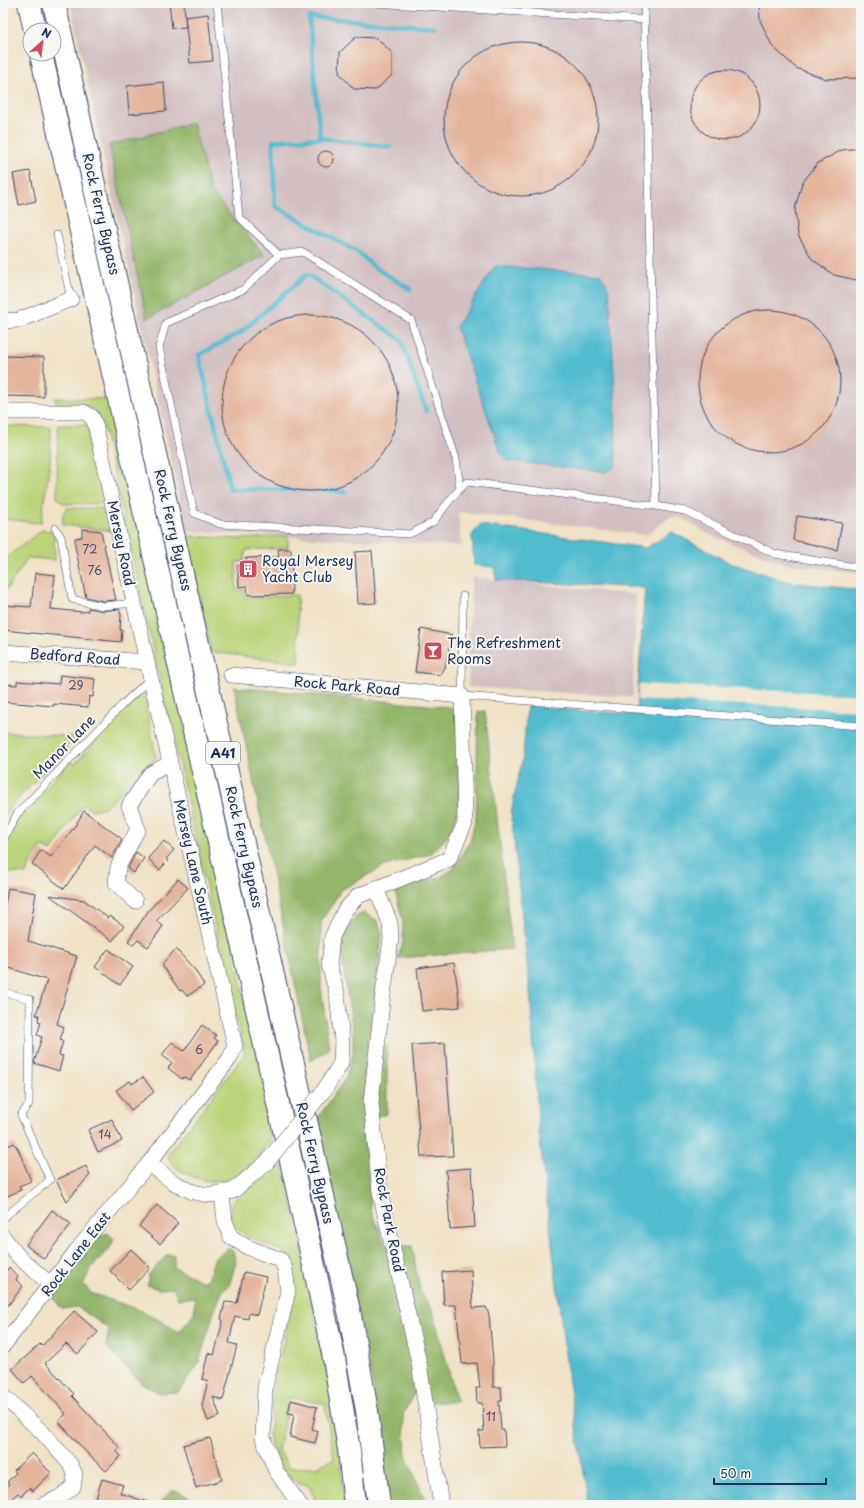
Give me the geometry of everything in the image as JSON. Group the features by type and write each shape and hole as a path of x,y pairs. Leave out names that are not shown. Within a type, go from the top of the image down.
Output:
{"highway":[{"path":"29,3 33,22"},
{"name":"Rock Ferry Bypass","path":"54,3 350,1315 368,1411 379,1505"},
{"name":"Rock Ferry Bypass","path":"43,62 332,1350 349,1450 355,1505"}],"street":[{"path":"3,321 19,320 71,299"},
{"name":"Mersey Road","path":"3,412 84,412 92,417 95,424 151,677"},
{"name":"Bedford Road","path":"3,652 147,662"},
{"name":"Rock Park Road","path":"231,676 462,696"},
{"name":"Mersey Lane South","path":"151,677 235,1046"},
{"path":"149,1163 173,1182 193,1192 209,1195 233,1191 267,1162 325,1089 340,1063 342,1042 337,994 329,965 332,937 345,910 358,896 449,859 465,823 462,696"},
{"path":"135,901 116,883 118,867 138,829 129,806 150,774 170,763"},
{"name":"Rock Park Road","path":"376,888 390,923 391,939 383,994 371,1102 380,1192 418,1363 441,1505"},
{"name":"Rock Lane East","path":"3,1346 77,1250 149,1163 230,1058 235,1046"},
{"path":"222,1194 225,1221 231,1237 246,1247 281,1260 286,1269 288,1292 265,1388 263,1438 276,1471 300,1505"},
{"path":"4,1239 19,1256 51,1285"},
{"path":"3,1396 43,1433 70,1464 75,1474 73,1487 60,1497 43,1505"}],"lane":[{"path":"217,3 238,217 279,254"},
{"path":"374,3 645,20"},
{"path":"644,3 656,506"},
{"path":"57,235 71,299"},
{"path":"460,489 456,458 411,320 303,252 279,254 244,289 166,323 158,348 194,512 220,524 410,534 433,522 454,495 460,489 467,482 656,506 684,511 775,554 861,568"},
{"path":"55,528 61,537 72,599 103,606 134,603"},
{"path":"462,596 462,696 861,726"},
{"name":"Manor Lane","path":"3,840 17,814 151,677"},
{"path":"3,992 30,999 29,1104 21,1115 50,1180 3,1218"}],"shaded area":[{"path":"70,3 861,3 861,573 787,564 710,535 682,518 670,517 647,535 458,512 461,546 187,531"},
{"path":"472,577 636,595 633,697 468,687 469,624"}],"green space":[{"path":"193,123 211,192 264,255 147,319 109,145"},
{"path":"55,398 111,399 274,1131 268,1143 251,1164 229,1178 216,1181 203,1180 181,1171 167,1155 245,1054 103,425 94,409 79,404 56,404"},
{"path":"58,425 89,425 106,503 64,504 57,498"},
{"path":"3,426 51,427 50,462 41,523 3,519"},
{"path":"67,508 97,508 108,511 113,531 63,525 63,516"},
{"path":"42,530 54,531 55,560 28,558 7,589 3,588 3,560"},
{"path":"187,536 240,539 288,536 288,548 246,550 244,562 236,562 236,589 244,590 246,598 297,595 299,663 211,652"},
{"path":"234,687 459,708 460,802 450,834 431,854 384,866 341,890 321,922 321,988 329,1049 311,1061"},
{"path":"143,690 156,758 106,807 92,810 83,805 51,851 42,846 32,860 26,874 3,872 3,846 19,815 71,761 75,764"},
{"path":"485,711 512,949 398,958 403,942 403,922 395,890 440,877 453,869 470,841 476,817 478,712"},
{"path":"3,732 77,737 9,808 3,819"},
{"path":"364,913 378,921 382,933 365,1061 366,1084 376,1055 387,1046 387,1114 363,1121 371,1211 386,1246 412,1246 420,1291 433,1311 457,1402 426,1402 417,1388 403,1414 406,1455 427,1505 390,1505 381,1435 371,1375 321,1147 324,1143 317,1119 345,1079 353,1055 353,1032 341,950 345,933 350,923 358,915"},
{"path":"282,1163 301,1243 335,1418 345,1505 318,1505 309,1486 292,1480 281,1466 269,1440 275,1375 292,1302 287,1253 246,1236 231,1223 230,1214 232,1202 242,1192 256,1185","holes":["290,1397 325,1404 334,1459 316,1467 289,1468 278,1449"]},
{"path":"108,1233 114,1239 109,1250 92,1267 83,1284 91,1293 145,1312 179,1332 194,1314 195,1297 178,1299 174,1288 158,1289 147,1285 149,1274 167,1255 174,1255 174,1268 204,1282 209,1277 214,1259 228,1248 233,1251 236,1262 229,1286 223,1290 214,1312 198,1365 178,1392 159,1393 141,1383 106,1346 109,1329 77,1307 62,1309 52,1297 68,1273 96,1237"},
{"path":"171,1491 179,1492 195,1501 196,1505 158,1505"}],"water":[{"path":"495,266 600,274 605,281 609,291 615,394 616,466 606,472 509,461 501,454 456,327"},
{"path":"480,525 646,548 672,532 730,563 789,582 861,590 861,1505 587,1505 566,1362 539,1133 530,992 511,812 523,757 527,706 636,715 645,588 496,580 494,567 474,565 472,535"}],"pier":[{"path":"639,684 861,695 861,710 637,700"}],"building":[{"path":"169,3 184,3 186,27 172,28"},
{"path":"759,3 861,3 861,78 826,79 796,68 772,46 760,20"},
{"path":"208,14 213,61 190,63 185,17"},
{"path":"356,37 377,38 392,53 392,75 376,90 354,89 339,73 340,52"},
{"path":"513,42 529,42 551,48 576,64 592,89 597,104 597,134 592,149 576,174 564,183 543,193 529,196 513,196 499,193 485,187 472,179 461,168 447,141 444,127 444,111 447,97 453,83 461,70 472,59 499,45"},
{"path":"725,70 738,73 750,80 757,92 760,105 757,118 750,130 738,137 725,140 712,137 700,130 693,118 690,105 693,92 700,80 712,73"},
{"path":"164,82 166,111 129,114 127,86"},
{"path":"861,148 861,281 834,275 812,259 798,235 795,209 802,183 818,163 842,150"},
{"path":"326,151 332,153 334,159 332,165 326,167 320,165 318,159 320,153"},
{"path":"30,171 36,201 19,205 13,174"},
{"path":"769,310 790,313 814,326 824,336 837,360 840,381 837,402 824,426 814,436 790,449 769,452 748,449 724,436 714,426 701,402 698,381 701,360 714,336 724,326 748,313"},
{"path":"301,315 319,315 352,325 366,335 378,347 388,361 394,377 398,394 398,412 394,429 388,445 378,459 366,471 352,481 336,487 319,491 301,491 268,481 254,471 242,459 232,445 226,429 222,412 222,394 232,361 242,347 254,335 268,325 284,319"},
{"path":"3,356 44,357 44,397 3,396"},
{"path":"797,516 842,523 837,550 793,540"},
{"path":"82,529 101,531 116,600 103,601 86,597 75,546 75,538 82,537"},
{"name":"Royal Mersey Yacht Club","path":"278,549 291,549 292,594 248,595 247,586 239,587 238,565 246,565 246,558 279,557"},
{"path":"372,551 376,603 358,604 355,552"},
{"path":"35,573 55,575 51,609 82,612 88,611 88,608 103,611 119,609 121,615 120,630 122,630 121,642 3,630 3,605 31,607"},
{"name":"The Refreshment Rooms","path":"421,629 452,635 445,668 440,675 415,672"},
{"path":"60,675 95,679 93,697 89,696 88,707 3,702 3,684 17,685 17,681 59,684"},
{"path":"84,811 122,839 112,858 95,845 64,889 32,864 41,850 51,857 75,826"},
{"path":"164,841 174,850 166,859 168,861 159,870 148,858"},
{"path":"136,852 144,858 134,873 128,868"},
{"path":"178,879 188,888 156,921 163,926 148,947 138,940 133,945 128,941 149,910"},
{"path":"8,888 36,893 28,941 77,956 57,1024 64,1027 60,1040 63,1041 59,1055 63,1056 59,1071 34,1063 42,1037 37,1035 41,1022 38,1021 39,1015 36,1015 47,980 3,966 3,917"},
{"path":"49,895 84,900 108,918 110,916 124,926 112,941"},
{"path":"108,949 133,967 120,985 95,967"},
{"path":"176,949 195,970 204,985 187,996 182,990 180,991 163,967 163,963"},
{"path":"454,963 460,1007 422,1011 417,968"},
{"path":"202,1025 216,1035 214,1038 218,1041 190,1080 184,1077 182,1079 168,1068 172,1063 162,1055 172,1042 184,1051"},
{"path":"445,1043 453,1156 421,1157 412,1045"},
{"path":"143,1077 154,1092 131,1110 116,1090 130,1081 132,1084"},
{"path":"112,1119 122,1141 98,1152 88,1130"},
{"path":"14,1143 19,1151 31,1181 19,1186 21,1190 3,1198 3,1148"},
{"path":"86,1166 90,1175 67,1201 56,1180"},
{"path":"471,1168 475,1227 450,1229 446,1170"},
{"path":"157,1205 178,1223 160,1244 139,1226"},
{"path":"52,1210 71,1224 44,1259 26,1245"},
{"path":"131,1249 150,1268 129,1290 110,1271"},
{"path":"9,1267 18,1277 16,1280 23,1286 3,1312 3,1269 6,1272"},
{"path":"471,1270 473,1308 486,1307 489,1315 493,1361 493,1387 501,1387 502,1401 499,1401 501,1430 504,1430 505,1446 480,1447 479,1431 484,1431 482,1403 477,1403 476,1388 480,1388 477,1363 462,1364 456,1305 444,1305 442,1272"},
{"path":"244,1272 266,1277 257,1315 249,1313 248,1319 235,1316 229,1343 237,1345 223,1400 213,1397 220,1416 208,1421 202,1405 208,1381 202,1379 208,1353 214,1355 223,1320 221,1319 225,1302 237,1303"},
{"path":"74,1311 98,1332 78,1354 66,1344 45,1363 74,1394 72,1396 120,1448 116,1451 121,1456 106,1471 88,1454 58,1421 66,1414 32,1376 24,1383 12,1369 40,1344 42,1346"},
{"path":"291,1400 317,1407 312,1429 318,1431 315,1443 290,1437 294,1414 288,1413"},
{"path":"210,1438 222,1480 196,1488 183,1445"},
{"path":"32,1453 51,1473 33,1491 29,1488 21,1496 18,1493 9,1501 3,1495 3,1490 9,1484 7,1482 16,1473 14,1470"},
{"path":"102,1479 123,1485 120,1493 150,1503 150,1505 94,1505"}],"waterway":[{"path":"320,138 309,17 435,27"},
{"path":"390,147 320,138 273,141 275,206 359,253 373,266 410,289"},
{"path":"345,492 324,490 230,489 199,355 240,333 307,274 401,340 426,411"}],"place":[{"name":"Royal Mersey Yacht Club","path":"248,569"},
{"name":"The Refreshment Rooms","path":"433,651"}]}
